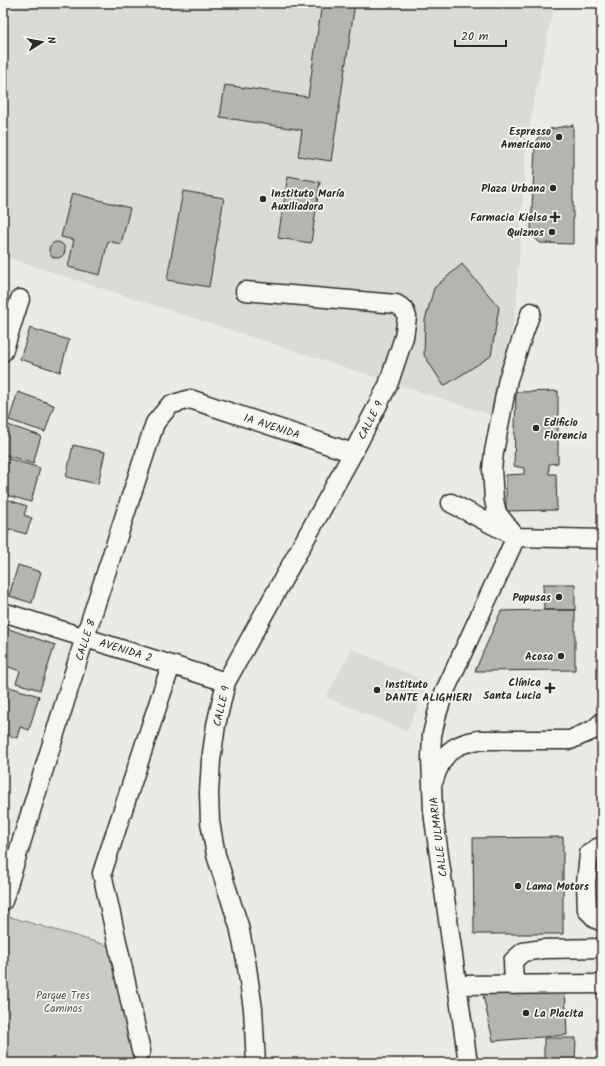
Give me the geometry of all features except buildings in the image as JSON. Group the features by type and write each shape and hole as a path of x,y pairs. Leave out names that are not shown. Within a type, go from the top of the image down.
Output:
{"street":[{"name":"CALLE 9","path":"245,291 396,304 404,309 407,317 404,337 388,385 353,453 226,682 216,725 211,760 209,793 210,822 216,854 239,926 246,961 253,1009 256,1063"},
{"path":"3,352 20,299"},
{"path":"516,537 497,513 494,500 492,469 508,379 531,312"},
{"name":"1A AVENIDA","path":"190,399 353,453"},
{"name":"CALLE 8","path":"3,901 155,423 170,405 190,399"},
{"path":"451,502 516,537 602,539"},
{"path":"432,784 432,735 444,693 516,537"},
{"name":"AVENIDA 2","path":"3,612 226,682"},
{"path":"141,1051 102,874 172,664"},
{"name":"CALLE ULMARIA","path":"468,1063 434,812 432,784 443,758 453,748 466,742 479,740 570,740 593,730 602,722"},
{"path":"602,846 590,854 586,883 587,910 596,919 602,922"},
{"path":"514,985 513,961 523,952 543,949 602,948"},
{"path":"458,985 602,984"}],"shaded area":[{"name":"Instituto María Auxiliadora","path":"18,3 554,3 526,142 516,309 495,416 3,256 3,23"},
{"name":"Instituto DANTE ALIGHIERI","path":"352,649 428,682 407,731 326,697"}],"green space":[{"name":"Parque Tres Caminos","path":"7,916 113,947 137,1063 3,1063 3,930"}],"place":[{"name":"Espresso Americano","path":"559,137"},
{"name":"Plaza Urbana","path":"553,188"},
{"name":"Instituto María Auxiliadora","path":"263,199"},
{"name":"Farmacia Kielsa","path":"555,217"},
{"name":"Quiznos","path":"552,232"},
{"name":"Edificio Florencia","path":"536,428"},
{"name":"Pupusas","path":"559,597"},
{"name":"Acosa","path":"561,656"},
{"name":"Clínica Santa Lucia","path":"550,688"},
{"name":"Instituto DANTE ALIGHIERI","path":"377,690"},
{"name":"Lama Motors","path":"518,886"},
{"name":"La Placita","path":"526,1013"}]}
